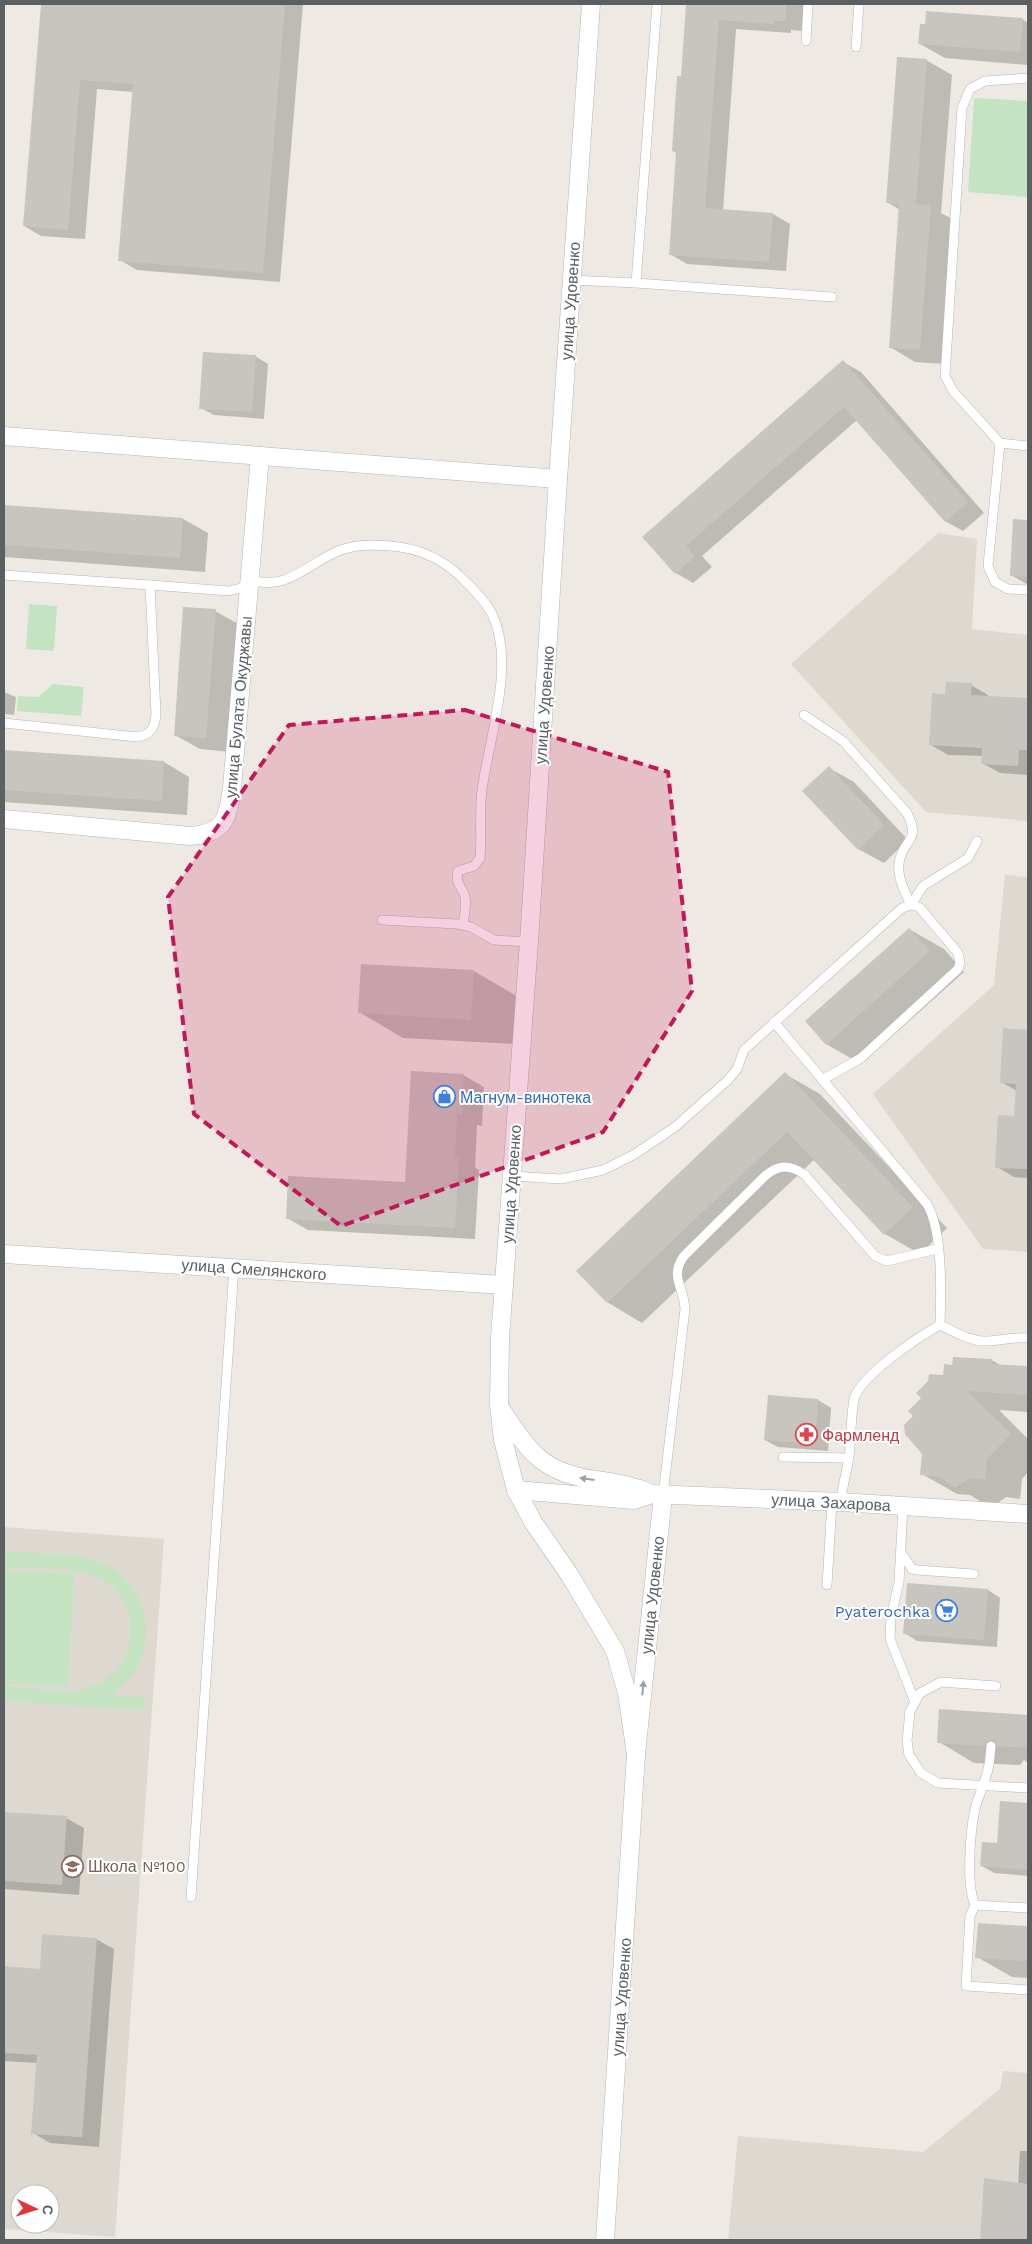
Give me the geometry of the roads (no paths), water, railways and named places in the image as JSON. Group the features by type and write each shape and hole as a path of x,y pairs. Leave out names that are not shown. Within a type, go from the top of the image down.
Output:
{"street":[{"name":"улица Удовенко","path":"591,4 558,479 529,942 500,1338 499,1406 503,1440 516,1490 533,1522 564,1567 615,1651 627,1693 636,1754"},
{"path":"4,436 558,479"},
{"name":"улица Булата Окуджавы","path":"4,819 190,836 208,834 220,827 229,809 232,788 260,456"},
{"name":"улица Смелянского","path":"4,1254 504,1285"},
{"path":"499,1406 521,1440 541,1462 563,1473 579,1478 650,1492"},
{"path":"510,1467 526,1462 541,1462"},
{"path":"516,1490 634,1500 650,1492"},
{"name":"улица Удовенко","path":"605,2240 636,1754 650,1492"},
{"name":"улица Захарова","path":"650,1492 1028,1514"}],"lane":[{"path":"636,283 656,4"},
{"path":"806,41 808,4"},
{"path":"856,47 859,4"},
{"path":"1028,78 985,81 970,89 962,108 945,376 953,391 1000,443 1028,446"},
{"path":"572,280 832,297"},
{"path":"1000,443 988,566 995,582 1000,586 1008,589 1028,590"},
{"path":"4,575 229,591 241,588 250,581 269,583 283,581 329,554 348,547 402,546 428,553 454,569 476,592 492,614 500,639 501,668 482,791 480,858 474,866 458,871 456,879 466,899 463,925"},
{"path":"4,723 137,737 146,735 152,730 156,714 150,585"},
{"path":"804,716 843,741 907,813 913,825 912,840 899,862 901,882 911,905 922,911 958,953 960,963 958,969 861,1058 822,1080"},
{"path":"512,1176 561,1179 602,1170 635,1154 675,1127 728,1080 737,1069 744,1050 902,908 911,905 923,886 968,858 977,841"},
{"path":"382,920 463,925 480,931 494,940 529,942"},
{"path":"774,1022 927,1204 933,1214 937,1230 940,1325"},
{"path":"650,1492 684,1309 684,1296 676,1276 677,1265 766,1175 774,1169 784,1166 796,1168 806,1175 875,1256 887,1261 937,1249"},
{"path":"192,1897 234,1268"},
{"path":"940,1325 979,1340 998,1340 1010,1337 1028,1338"},
{"path":"828,1585 836,1502 849,1458 855,1396 866,1380 885,1363 940,1325"},
{"path":"783,1457 849,1458"},
{"path":"903,1506 902,1554 899,1582 891,1617 890,1639 915,1702"},
{"path":"902,1554 912,1568 917,1570 974,1574"},
{"path":"996,1686 941,1682 920,1693 910,1711 907,1741 910,1755 921,1774 938,1783 1028,1788"},
{"path":"976,1905 972,1897 970,1882 970,1860 975,1810 984,1786 991,1746"},
{"path":"976,1905 1028,1908"},
{"path":"976,1905 970,1916 966,1986 1028,1990"}],"place":[{"name":"Магнум-винотека","path":"444,1097"},
{"name":"Фармленд","path":"806,1435"},
{"name":"Pyaterochka","path":"946,1611"},
{"name":"Школа №100","path":"72,1866"}]}
